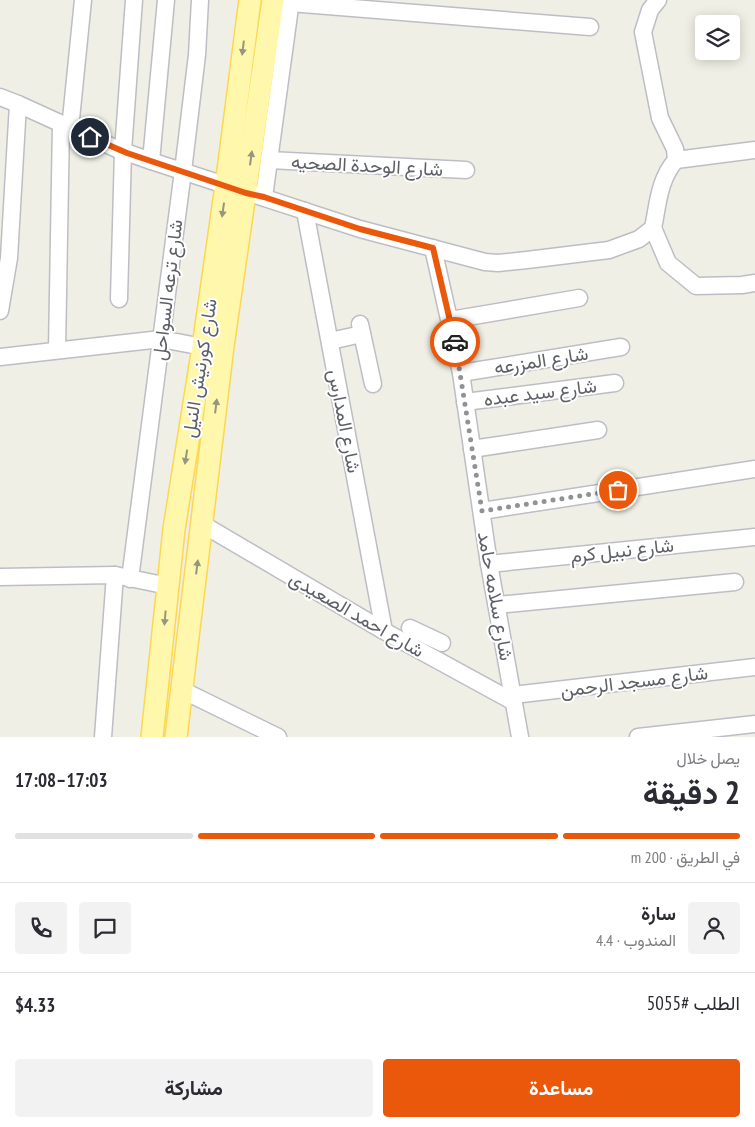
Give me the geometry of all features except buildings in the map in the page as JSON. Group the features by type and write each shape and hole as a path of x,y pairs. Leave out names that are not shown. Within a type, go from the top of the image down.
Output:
{"main road":[{"name":"شارع كورنيش النيل","path":"152,737 174,529 203,347 245,192 250,0"},
{"name":"شارع كورنيش النيل","path":"176,737 223,346 245,192 284,1"}],"street":[{"path":"57,350 66,126 83,0"},
{"path":"119,299 122,151 134,0"},
{"path":"151,161 166,0"},
{"name":"شارع ترعه السواحل","path":"102,737 123,577 161,339 183,171 200,0"},
{"path":"658,0 650,10 643,32 660,118 675,149 676,160"},
{"path":"245,192 269,160 284,1 590,27"},
{"path":"0,97 122,151 360,229 465,258 498,262 608,250 639,239 653,228"},
{"path":"0,312 9,258 18,104"},
{"path":"755,150 676,160 670,167 661,185 653,228 668,263 696,286 755,283"},
{"name":"شارع الوحدة الصحيه","path":"269,160 466,170"},
{"name":"شارع المدارس","path":"305,211 384,631"},
{"name":"شارع سلامه حامد","path":"433,248 461,373 489,564 520,737"},
{"path":"450,320 579,298"},
{"path":"330,341 361,329 373,384"},
{"path":"0,357 161,339 203,347"},
{"name":"شارع المزرعه","path":"461,373 621,347"},
{"name":"شارع سيد عبده","path":"465,402 615,383"},
{"path":"472,449 598,430"},
{"path":"482,511 755,469"},
{"name":"شارع احمد الصعيدى","path":"202,524 384,631 415,636 513,699"},
{"name":"شارع نبيل كرم","path":"489,564 755,537"},
{"path":"0,577 123,577 168,586"},
{"path":"497,605 735,582"},
{"path":"415,636 442,643"},
{"name":"شارع مسجد الرحمن","path":"513,699 755,667"},
{"path":"182,690 278,737"},
{"path":"638,737 755,724"}],"way so far":[{"path":"455,342 482,511 618,490"}],"route":[{"path":"90,137 127,153 246,193 264,197 360,229 433,248 455,342"}]}
